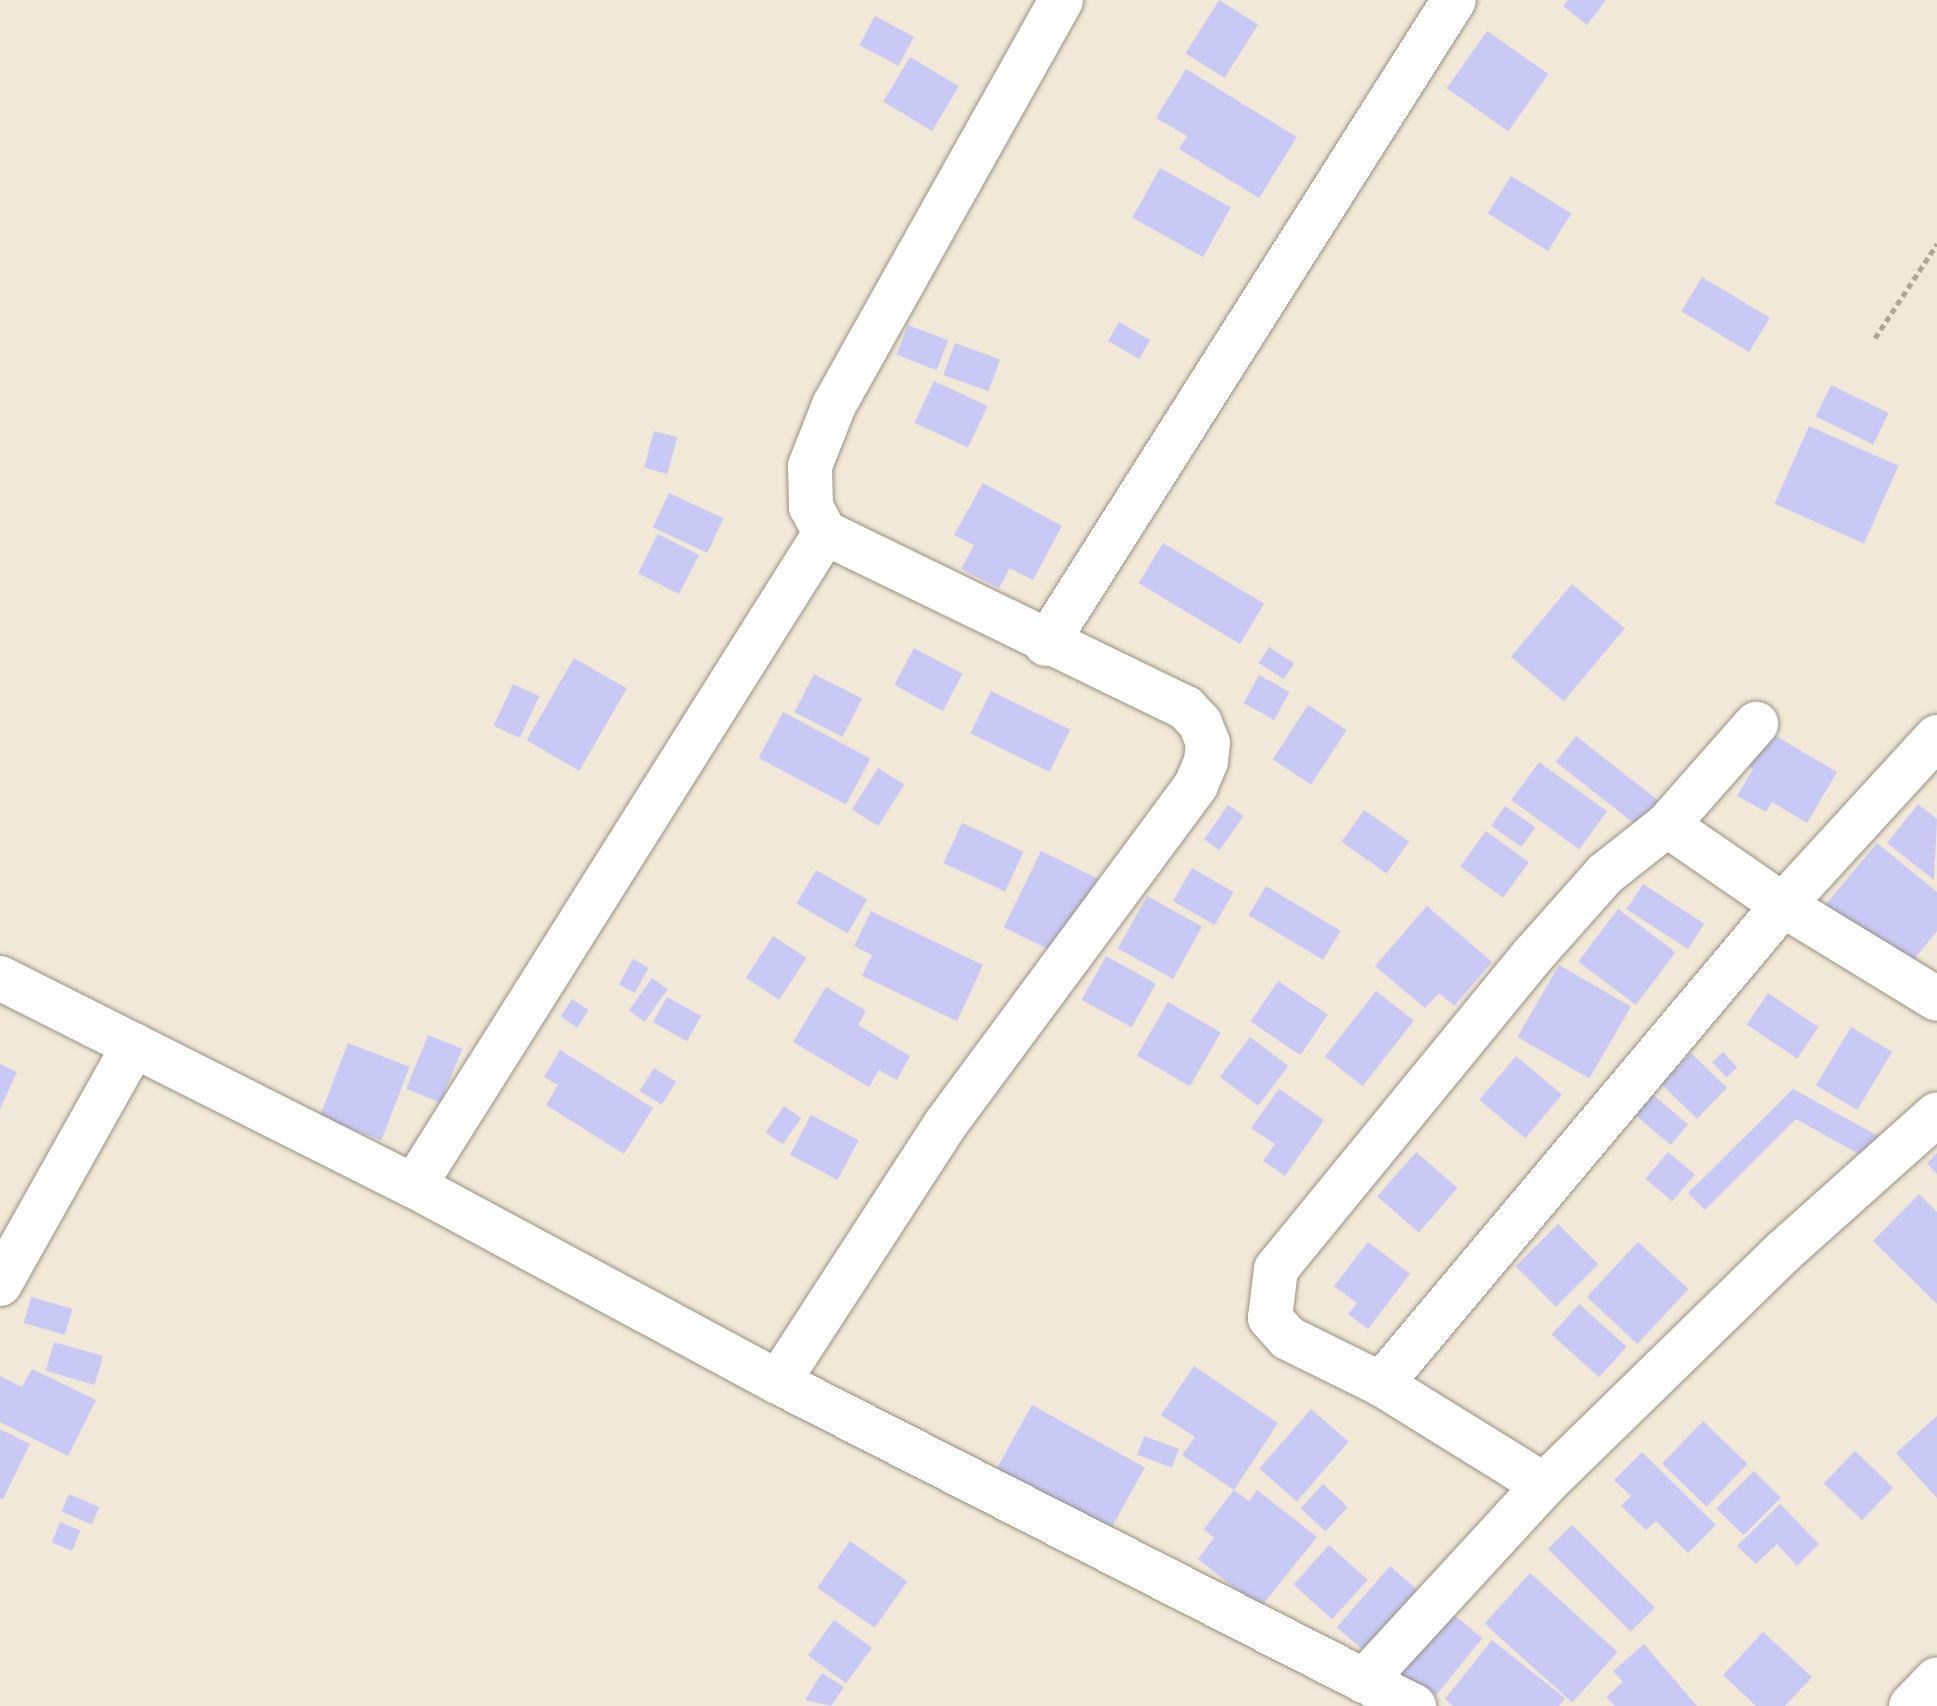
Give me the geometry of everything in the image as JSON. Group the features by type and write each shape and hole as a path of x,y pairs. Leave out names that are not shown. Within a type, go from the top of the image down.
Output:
{"street":[{"path":"778,1382 944,1126 1196,785 1206,761 1208,743 1200,723 1186,708 1046,644 825,533 811,507 808,485 822,431 889,300 1061,0"},
{"path":"1046,644 1454,0"},
{"path":"414,1186 825,533"},
{"path":"1544,1485 1381,1384 1288,1338 1270,1318 1276,1269 1534,954 1605,874 1667,825 1756,724"},
{"path":"1381,1384 1783,905 1937,737"},
{"path":"1667,825 1783,905 1937,999"},
{"path":"0,978 414,1186 778,1382 1414,1706"},
{"path":"0,1284 134,1045"},
{"path":"1364,1681 1544,1485 1784,1251 1937,1114"},
{"path":"1911,1706 1937,1679"}],"path":[{"path":"1875,338 1937,244"}],"building":[{"path":"1219,0 1258,24 1225,78 1186,53"},
{"path":"1568,0 1606,0 1587,25 1563,6"},
{"path":"875,16 914,37 898,66 860,45"},
{"path":"1487,31 1548,74 1508,131 1447,88"},
{"path":"910,57 959,86 932,131 883,102"},
{"path":"1186,69 1297,137 1259,198 1179,149 1187,136 1156,118"},
{"path":"1160,168 1231,207 1203,257 1132,218"},
{"path":"1511,176 1571,214 1548,251 1488,213"},
{"path":"1702,277 1770,318 1749,352 1681,311"},
{"path":"1119,322 1150,340 1139,359 1108,341"},
{"path":"908,325 948,340 937,370 897,355"},
{"path":"955,343 1000,359 988,391 943,375"},
{"path":"934,381 987,406 968,448 915,423"},
{"path":"1831,385 1889,413 1873,445 1816,416"},
{"path":"1809,426 1899,466 1864,544 1774,504"},
{"path":"654,431 677,437 667,474 644,468"},
{"path":"983,483 1062,526 1033,580 1010,568 999,588 961,569 974,545 954,535"},
{"path":"669,493 723,518 707,553 653,527"},
{"path":"658,534 699,555 679,594 638,573"},
{"path":"1163,543 1264,604 1240,644 1139,583"},
{"path":"1572,584 1625,628 1564,701 1511,657"},
{"path":"1269,647 1294,663 1284,679 1259,663"},
{"path":"914,648 963,674 943,711 894,685"},
{"path":"574,658 627,688 579,771 526,740"},
{"path":"814,674 862,699 843,737 794,712"},
{"path":"1259,675 1290,692 1274,720 1243,703"},
{"path":"513,684 539,696 520,738 494,726"},
{"path":"991,691 1070,730 1049,772 970,733"},
{"path":"1308,705 1347,730 1311,785 1273,760"},
{"path":"783,712 870,758 846,804 759,758"},
{"path":"1764,729 1837,772 1807,823 1772,802 1766,812 1737,796 1753,769 1745,763"},
{"path":"1576,736 1660,802 1640,828 1556,762"},
{"path":"1539,762 1607,811 1579,849 1511,800"},
{"path":"878,768 904,784 878,826 852,810"},
{"path":"1918,804 1937,819 1934,880 1887,843"},
{"path":"1228,805 1244,816 1219,850 1204,839"},
{"path":"1505,806 1535,827 1522,847 1491,826"},
{"path":"1364,810 1409,842 1387,873 1342,842"},
{"path":"962,823 1024,852 1005,892 943,863"},
{"path":"1486,831 1529,862 1503,898 1460,867"},
{"path":"1877,843 1937,892 1937,931 1908,967 1822,909"},
{"path":"1041,851 1099,879 1061,955 1004,927"},
{"path":"1192,868 1234,892 1215,925 1173,901"},
{"path":"816,870 867,900 848,933 796,904"},
{"path":"1643,884 1704,924 1688,949 1627,909"},
{"path":"1266,886 1341,931 1323,960 1248,915"},
{"path":"1147,896 1202,927 1173,979 1118,948"},
{"path":"1427,906 1492,962 1454,1006 1439,993 1425,1008 1375,966"},
{"path":"1618,909 1676,952 1636,1005 1578,962"},
{"path":"871,911 983,965 957,1021 862,976 872,955 854,946"},
{"path":"773,936 807,958 779,1000 746,978"},
{"path":"1106,956 1156,984 1132,1027 1082,1000"},
{"path":"633,959 649,968 635,993 619,984"},
{"path":"1559,965 1631,1007 1589,1078 1518,1037"},
{"path":"652,978 668,989 645,1022 629,1011"},
{"path":"1278,981 1328,1015 1300,1055 1251,1022"},
{"path":"826,987 866,1011 858,1025 910,1056 897,1080 879,1070 869,1087 793,1042"},
{"path":"1376,991 1414,1021 1363,1086 1325,1056"},
{"path":"1768,993 1819,1027 1797,1059 1747,1025"},
{"path":"667,997 701,1016 687,1041 653,1022"},
{"path":"572,999 589,1010 577,1028 561,1017"},
{"path":"1168,1002 1221,1032 1190,1086 1137,1056"},
{"path":"1851,1027 1892,1052 1857,1110 1816,1085"},
{"path":"428,1035 462,1049 441,1103 406,1089"},
{"path":"1250,1037 1288,1066 1258,1106 1220,1077"},
{"path":"348,1043 410,1067 381,1140 320,1117"},
{"path":"560,1050 653,1108 624,1154 546,1105 558,1085 544,1077"},
{"path":"1723,1052 1737,1067 1726,1078 1712,1062"},
{"path":"1691,1053 1727,1088 1697,1119 1661,1084"},
{"path":"1516,1056 1562,1095 1525,1138 1479,1100"},
{"path":"0,1064 17,1072 0,1109"},
{"path":"654,1068 676,1082 662,1105 640,1091"},
{"path":"1279,1089 1324,1120 1285,1176 1263,1161 1275,1144 1251,1128"},
{"path":"1793,1089 1880,1137 1868,1159 1796,1119 1705,1210 1688,1193"},
{"path":"1652,1094 1688,1124 1671,1145 1635,1115"},
{"path":"784,1106 801,1118 783,1144 766,1132"},
{"path":"811,1115 859,1140 838,1180 790,1155"},
{"path":"1416,1152 1458,1188 1419,1233 1377,1197"},
{"path":"1668,1152 1695,1174 1672,1201 1646,1179"},
{"path":"1937,1153 1937,1174 1927,1163"},
{"path":"1919,1194 1937,1212 1937,1304 1873,1241"},
{"path":"1558,1224 1598,1264 1556,1307 1516,1266"},
{"path":"1368,1242 1410,1274 1368,1329 1348,1314 1357,1303 1334,1286"},
{"path":"1638,1242 1688,1289 1637,1344 1587,1297"},
{"path":"31,1297 72,1309 65,1335 24,1323"},
{"path":"1579,1304 1627,1347 1599,1377 1552,1334"},
{"path":"54,1342 103,1356 95,1385 46,1371"},
{"path":"1194,1366 1278,1423 1234,1490 1182,1455 1195,1437 1161,1415"},
{"path":"32,1369 96,1400 68,1456 0,1422 0,1376 22,1387"},
{"path":"1032,1405 1145,1468 1103,1544 990,1481"},
{"path":"1311,1409 1349,1442 1297,1501 1259,1469"},
{"path":"1937,1416 1937,1498 1896,1453"},
{"path":"1703,1421 1748,1464 1707,1507 1662,1463"},
{"path":"0,1429 30,1444 3,1499 0,1498"},
{"path":"1144,1436 1179,1449 1172,1467 1137,1455"},
{"path":"1855,1451 1893,1488 1862,1520 1824,1483"},
{"path":"1642,1452 1716,1525 1688,1553 1656,1521 1646,1530 1621,1506 1631,1496 1614,1480"},
{"path":"1754,1471 1781,1498 1743,1535 1717,1508"},
{"path":"1323,1484 1348,1507 1325,1531 1300,1508"},
{"path":"1234,1490 1249,1501 1257,1490 1317,1537 1260,1608 1198,1559 1214,1538 1204,1529"},
{"path":"69,1494 99,1507 92,1524 62,1511"},
{"path":"1780,1504 1819,1544 1797,1566 1777,1544 1756,1564 1737,1546"},
{"path":"60,1522 80,1530 72,1551 52,1542"},
{"path":"1572,1525 1655,1608 1631,1632 1548,1549"},
{"path":"850,1541 907,1581 875,1628 817,1588"},
{"path":"1329,1545 1368,1580 1332,1619 1294,1584"},
{"path":"1390,1566 1421,1593 1368,1654 1337,1627"},
{"path":"1530,1573 1618,1652 1572,1702 1484,1624"},
{"path":"1449,1611 1482,1638 1428,1706 1394,1679"},
{"path":"834,1620 872,1648 846,1683 808,1656"},
{"path":"1763,1632 1812,1677 1785,1706 1756,1706 1723,1675"},
{"path":"1492,1640 1565,1698 1559,1706 1453,1706 1445,1699"},
{"path":"1644,1644 1697,1706 1615,1706 1606,1697 1623,1682 1613,1671"},
{"path":"822,1673 844,1687 831,1706 805,1700"}]}
